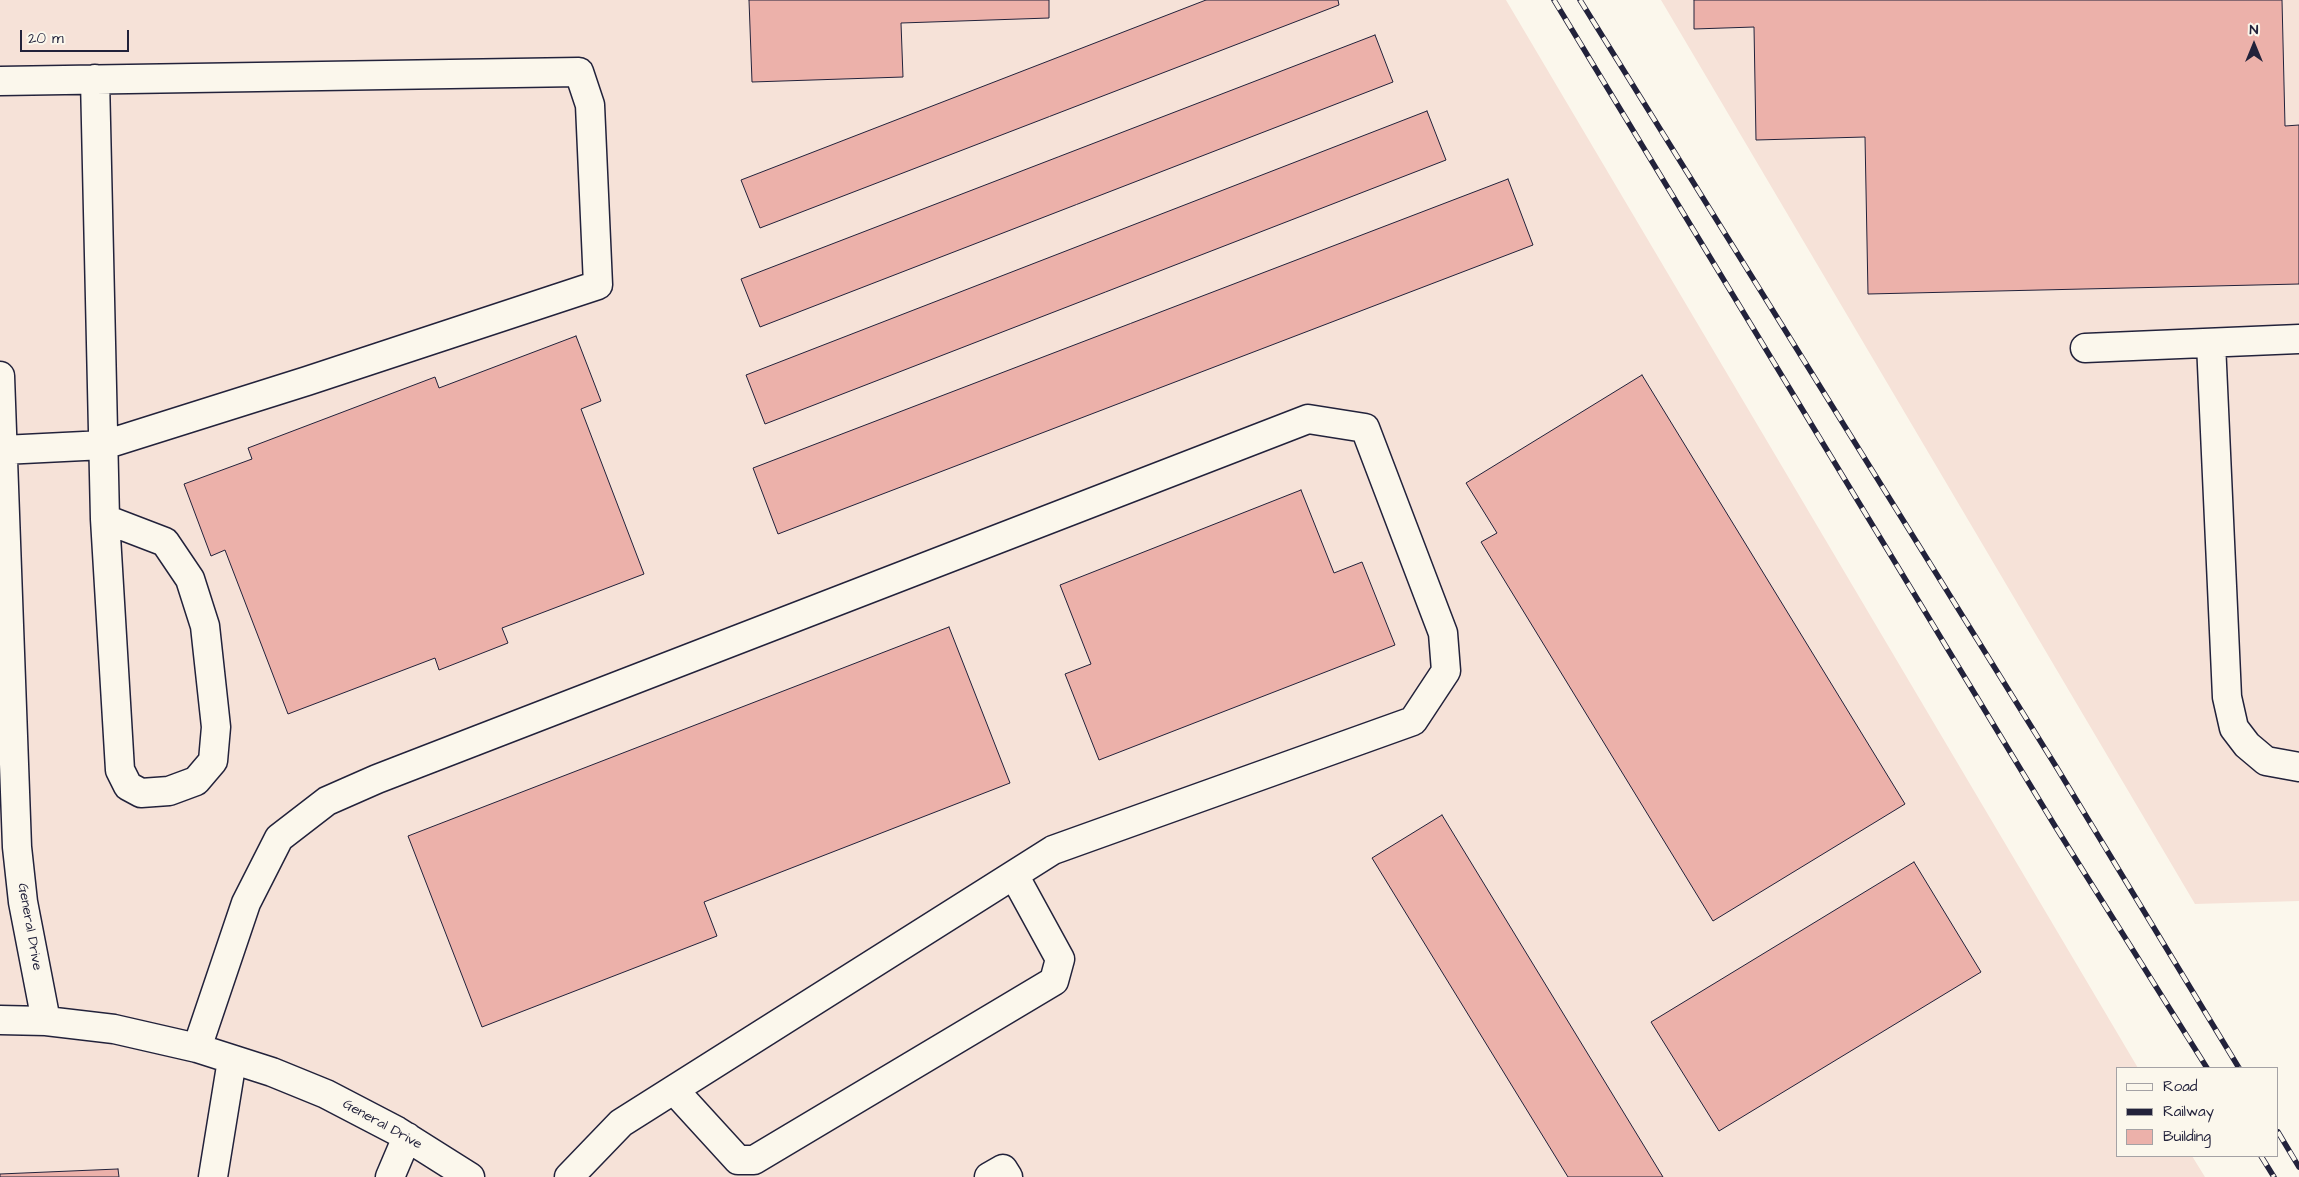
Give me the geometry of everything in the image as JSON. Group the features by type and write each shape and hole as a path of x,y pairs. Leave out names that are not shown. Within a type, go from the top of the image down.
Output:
{"street":[{"path":"0,81 579,72 590,105 598,285 316,378 104,445 3,450"},
{"path":"95,79 105,519 120,770 128,786 141,793 169,791 196,781 213,760 216,727 205,626 190,578 164,542 105,519"},
{"path":"2085,348 2299,339"},
{"path":"2211,343 2227,697 2234,728 2246,746 2266,760 2299,767"},
{"name":"General Drive","path":"0,376 3,450 5,645 17,847 23,902 46,1021 114,1029 197,1048 272,1072 326,1094 407,1137 470,1177"},
{"path":"197,1048 246,903 278,838 327,801 387,775 1308,419 1365,428 1443,633 1446,671 1413,721 1053,850 621,1123 569,1177"},
{"path":"674,1090 738,1160 754,1160 1054,981 1060,960 1014,875"},
{"path":"0,1020 46,1021"},
{"path":"213,1177 232,1060"},
{"path":"390,1177 407,1137"},
{"path":"989,1177 1003,1169 1008,1177"}],"shaded area":[{"path":"0,0 1506,0 2137,1067 2116,1067 2116,1157 2193,1157 2205,1177 0,1177"},
{"path":"1661,0 2299,0 2299,901 2195,904"}],"building":[{"path":"749,0 1049,0 1049,18 901,23 903,77 752,82"},
{"path":"1206,0 1338,0 1339,5 760,228 741,180"},
{"path":"1694,0 2282,0 2285,126 2299,125 2299,284 1868,294 1865,137 1756,140 1754,27 1694,29"},
{"path":"1375,35 1393,82 760,327 741,279"},
{"path":"1427,111 1446,160 765,424 746,375"},
{"path":"1508,179 1533,245 778,534 753,468"},
{"path":"576,336 601,401 581,409 644,574 502,628 508,643 439,670 435,658 288,714 225,550 211,556 184,484 252,459 248,448 435,377 439,388"},
{"path":"1642,375 1905,804 1713,921 1481,542 1497,533 1466,483"},
{"path":"1301,490 1334,573 1362,562 1395,645 1099,760 1065,674 1091,664 1060,585"},
{"path":"949,627 1010,783 704,902 717,936 482,1027 408,836"},
{"path":"1442,815 1663,1177 1568,1177 1372,858"},
{"path":"1914,862 1981,972 1719,1131 1651,1022"},
{"path":"118,1169 119,1177 0,1177 0,1174"}],"railway":[{"path":"1554,0 2055,826 2206,1067"},
{"path":"1580,0 2057,768 2238,1067"},
{"path":"2279,1134 2299,1167"},
{"path":"2262,1157 2274,1177"}]}
